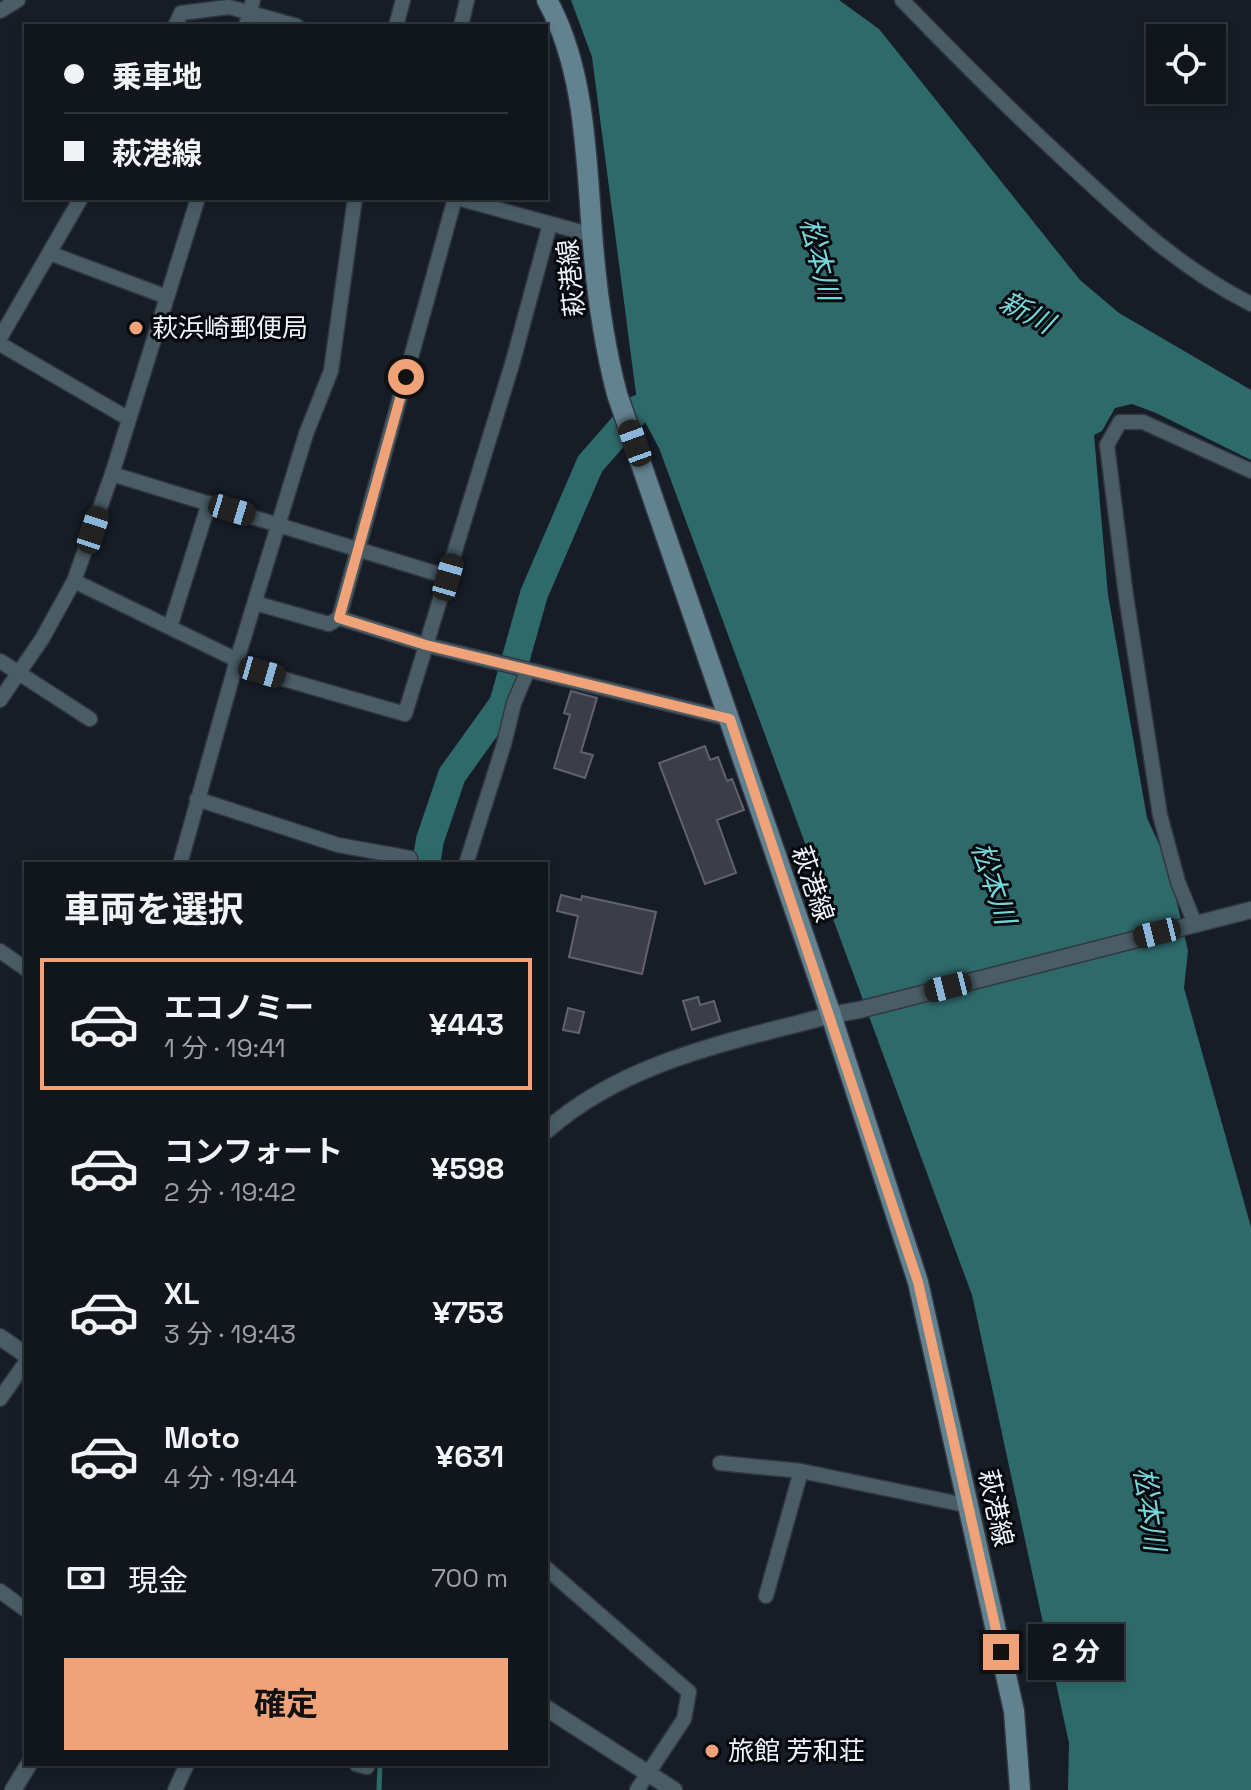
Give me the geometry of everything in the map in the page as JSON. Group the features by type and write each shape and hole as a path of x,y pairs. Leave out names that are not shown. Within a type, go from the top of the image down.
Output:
{"main road":[{"name":"萩港線","path":"547,0 557,19 572,66 586,149 603,344 617,394 831,1015 918,1282 1014,1711 1020,1790"}],"street":[{"path":"0,11 18,0"},
{"path":"397,24 403,0"},
{"path":"461,24 467,0"},
{"path":"902,0 1005,105 1133,224 1206,281 1251,304"},
{"path":"176,24 181,13 229,7 290,24"},
{"path":"80,200 0,341 129,419"},
{"path":"0,700 42,639 74,581 112,474 197,200"},
{"path":"181,862 236,662 306,434 331,371 355,200"},
{"path":"255,603 329,624 339,618 455,200"},
{"path":"463,200 592,235"},
{"path":"74,581 236,662 405,714 513,361 550,224"},
{"path":"52,254 167,297"},
{"path":"1191,925 1160,815 1126,596 1107,445 1120,422 1143,422 1251,471"},
{"path":"112,474 448,577"},
{"path":"170,627 209,503"},
{"path":"339,618 426,645 730,719"},
{"path":"0,661 90,719"},
{"path":"467,862 525,670"},
{"path":"197,799 338,845 410,858"},
{"path":"548,1130 610,1086 664,1061 831,1015 1251,910"},
{"path":"0,951 24,968"},
{"path":"0,1337 24,1354"},
{"path":"0,1399 24,1365"},
{"path":"720,1463 801,1471 970,1506"},
{"path":"766,1596 801,1471"},
{"path":"548,1570 689,1692 684,1719 637,1790"},
{"path":"0,1591 24,1609"},
{"path":"548,1709 674,1790"},
{"path":"13,1790 28,1766"},
{"path":"175,1790 186,1766"}],"water":[{"path":"571,0 839,0 879,29 1080,280 1119,313 1251,390 1251,460 1132,404 1115,408 1102,431 1094,435 1108,595 1147,818 1168,863 1188,951 1184,988 1251,1227 1251,1790 1068,1790 1069,1743 972,1295 659,448 638,409 592,57"}],"building":[{"path":"571,691 597,698 581,752 593,755 585,778 554,768 570,715 564,713"},
{"path":"705,746 710,760 718,757 727,781 732,779 744,810 717,820 736,873 705,884 659,763"},
{"path":"561,895 581,900 582,896 656,912 642,974 569,957 578,916 557,911"},
{"path":"698,997 700,1005 714,1001 720,1021 692,1030 683,1001"},
{"path":"568,1008 584,1012 579,1033 563,1030"}],"waterway":[{"path":"426,862 430,840 452,775 503,704 534,594 590,464 638,409"},
{"path":"379,1790 380,1766"}],"place":[{"name":"萩浜崎郵便局","path":"136,328"},
{"name":"旅館 芳和荘","path":"712,1751"}],"route":[{"path":"406,377 339,618 426,645 730,719 918,1282 1001,1652"}],"water label":[{"name":"松本川","path":"820,259"},
{"name":"新川","path":"1027,312"},
{"name":"松本川","path":"994,883"},
{"name":"松本川","path":"1150,1509"}]}
